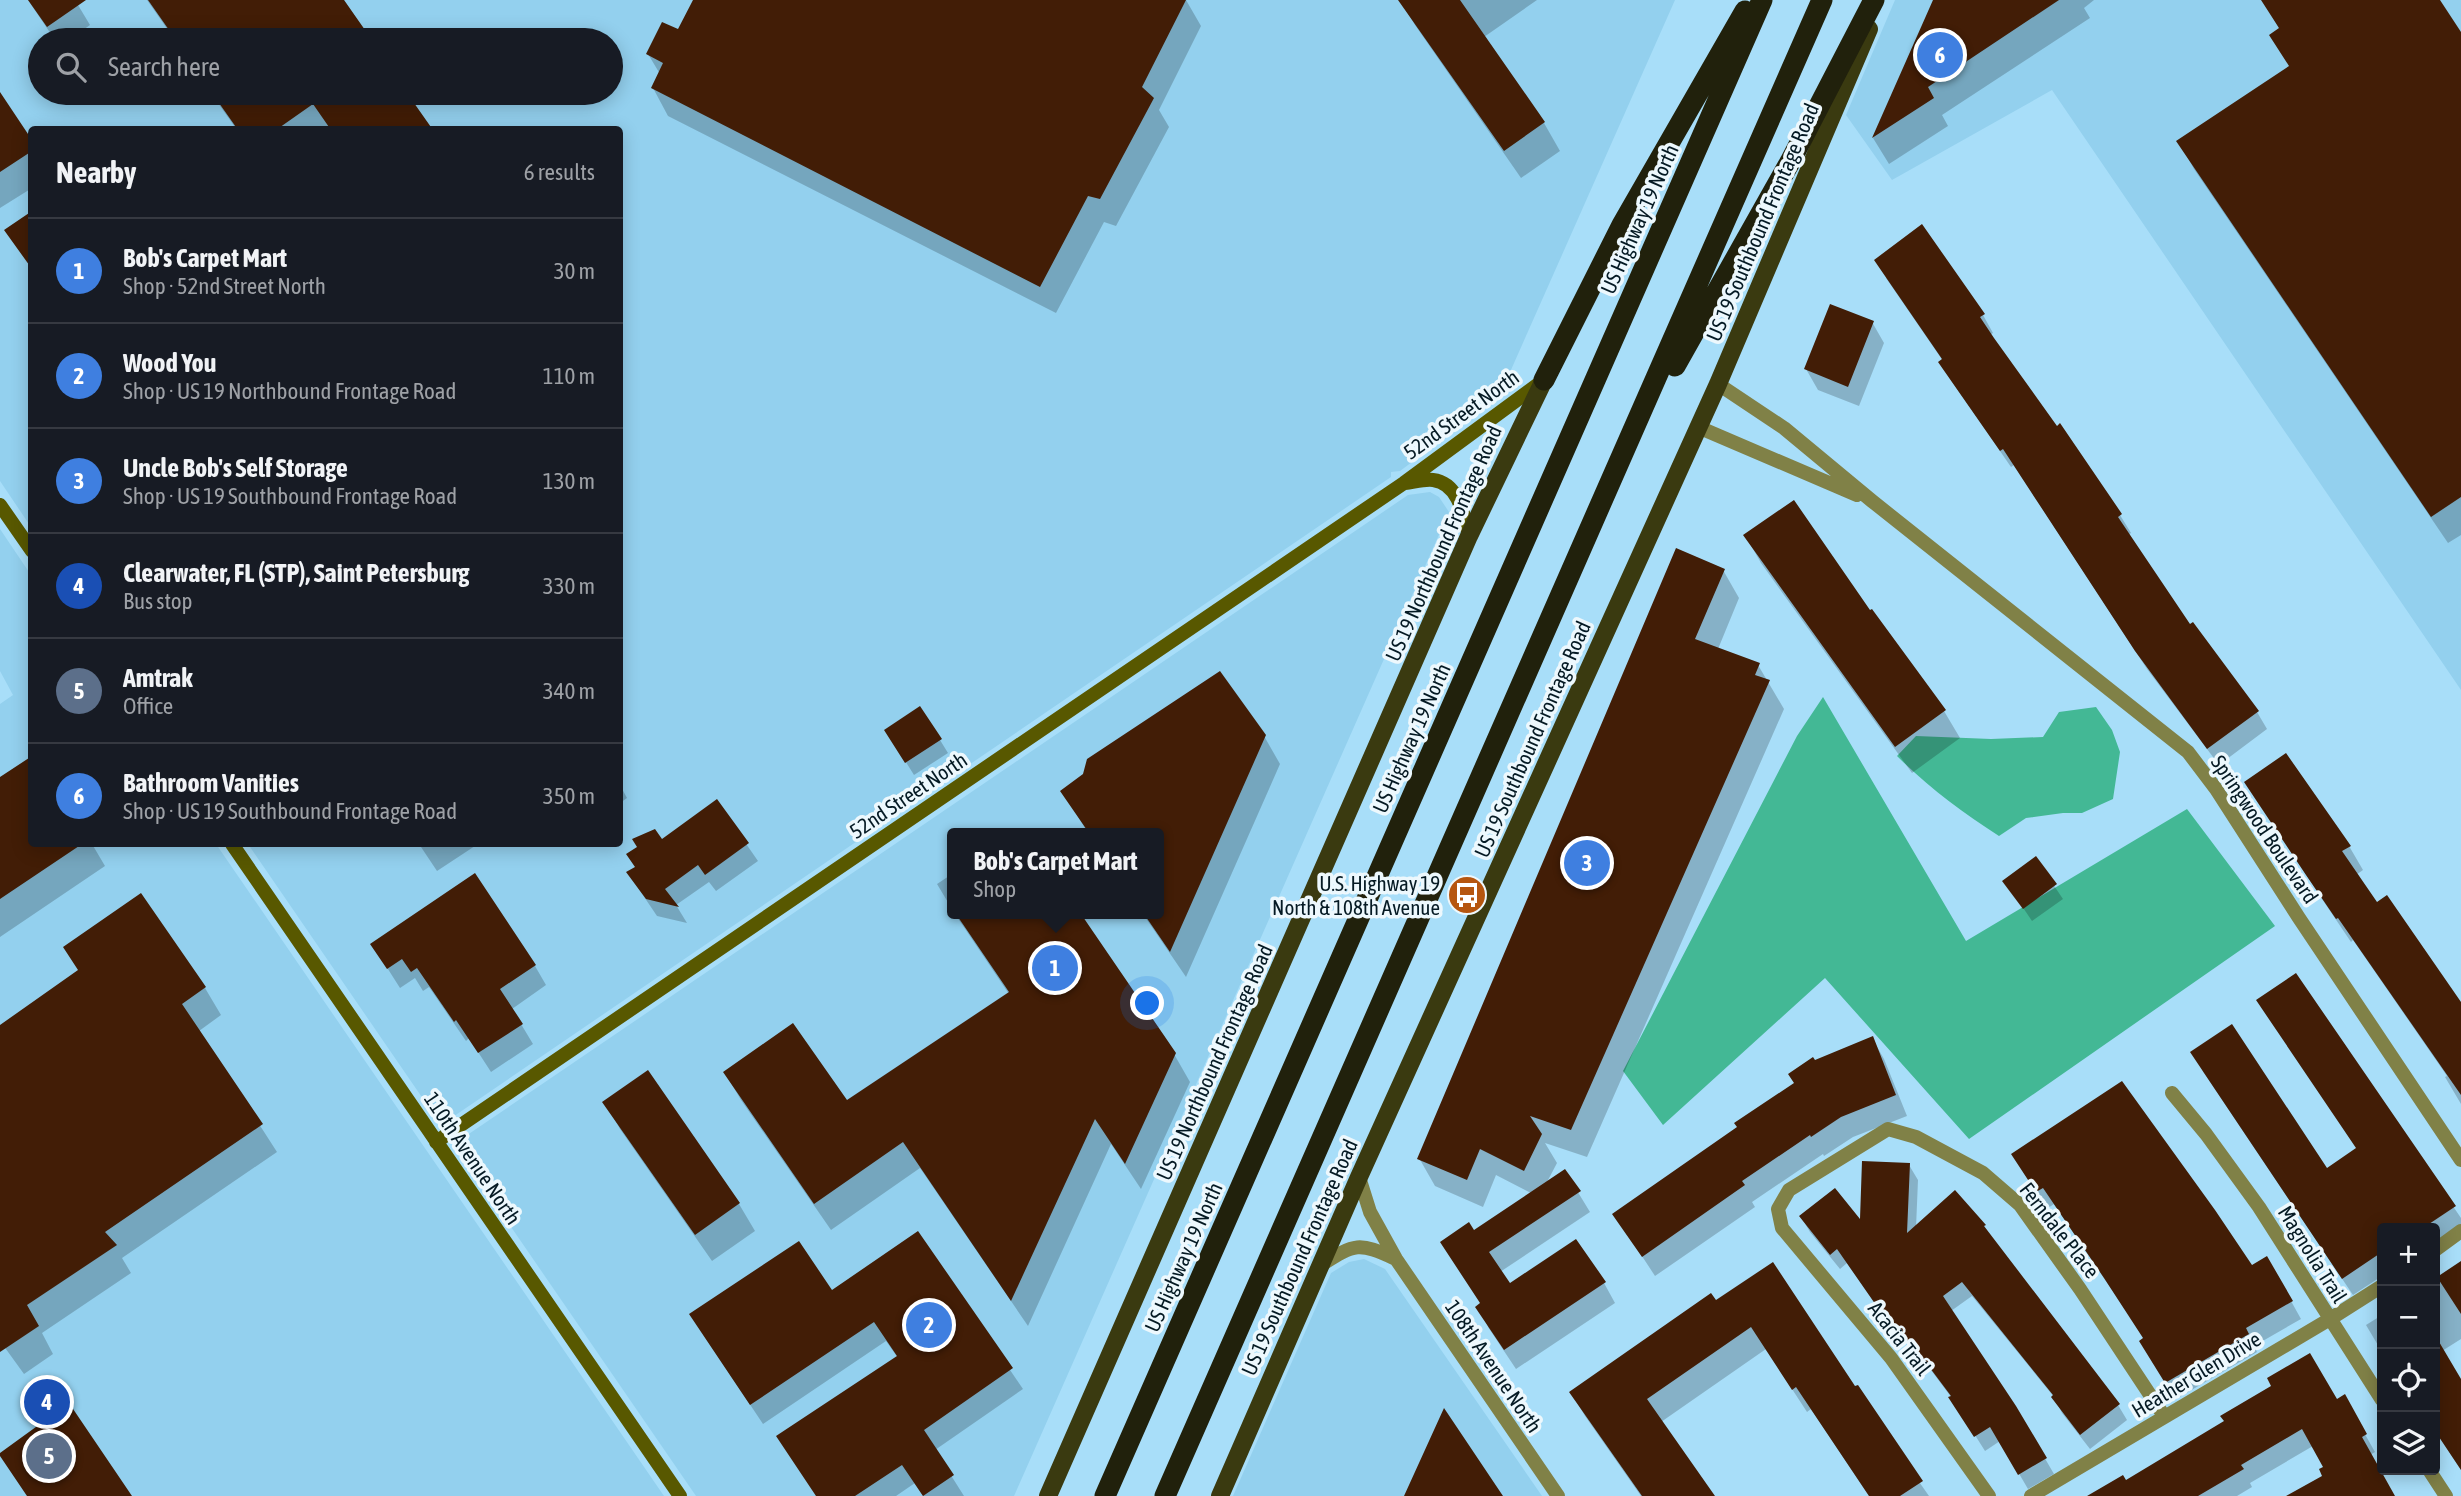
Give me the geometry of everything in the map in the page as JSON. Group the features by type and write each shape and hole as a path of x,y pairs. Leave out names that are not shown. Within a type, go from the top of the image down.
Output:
{"highway":[{"path":"1544,380 1622,225 1751,0"},
{"name":"US Highway 19 North","path":"1105,1496 1762,0"},
{"path":"1165,1496 1822,0"},
{"path":"1618,466 1790,162 1874,0"}],"main road":[{"name":"US 19 Southbound Frontage Road","path":"1220,1496 1359,1178 1718,384 1881,0"},
{"name":"US 19 Northbound Frontage Road","path":"1048,1496 1469,536 1544,380"}],"street":[{"name":"52nd Street North","path":"436,1142 1404,483 1544,380"},
{"name":"Springwood Boulevard","path":"1718,384 1784,428 1872,502 2189,752 2460,1155"},
{"name":"Springwood Boulevard","path":"1698,427 1872,502"},
{"name":"52nd Street North","path":"1404,483 1433,480 1448,486 1460,502 1469,536"},
{"path":"0,505 28,545"},
{"name":"110th Avenue North","path":"234,847 680,1496"},
{"name":"Magnolia Trail","path":"2172,1093 2206,1134 2259,1207 2377,1392"},
{"name":"Ferndale Place","path":"1778,1209 1789,1190 1888,1129 1916,1137 1950,1155 1983,1173 2020,1205 2080,1289 2164,1416"},
{"name":"108th Avenue North","path":"1359,1178 1370,1212 1396,1259 1558,1496"},
{"name":"Acacia Trail","path":"1778,1209 1782,1228 1891,1358 1989,1496"},
{"path":"2440,1246 2461,1231"},
{"path":"1321,1265 1346,1250 1367,1246 1396,1259"},
{"name":"Heather Glen Drive","path":"2031,1496 2330,1320 2377,1289"},
{"path":"2432,1475 2446,1496"}],"shaded area":[{"path":"0,0 1675,0 1499,397 1400,471 1391,472 1391,477 441,1125 250,847 623,847 623,126 28,126 28,523 0,481"},
{"path":"1895,0 2461,0 2461,690 2052,90 1892,180 1846,115"},
{"path":"1430,492 1439,497 1449,512 1014,1496 696,1496 454,1144 1408,495"},
{"path":"0,529 28,571 28,847 218,847 664,1496 0,1496 0,704 13,695 0,671"},
{"path":"1823,697 1966,941 2187,809 2275,926 1969,1139 1825,978 1663,1125 1623,1071 1797,736"},
{"path":"2096,707 2112,730 2120,752 2113,799 2082,813 2026,818 1999,836 1946,799 1897,756 1916,736 1991,739 2043,737 2059,712"},
{"path":"1364,1259 1385,1269 1542,1496 1233,1496 1331,1273 1349,1262"}],"building":[{"path":"28,0 86,0 47,27"},
{"path":"148,0 344,0 364,28 168,28"},
{"path":"693,0 1186,0 1142,87 1154,98 1100,199 1088,196 1040,287 651,88 663,63 646,54 662,22 678,29"},
{"path":"1398,0 1460,0 1545,122 1504,151"},
{"path":"1933,0 2059,0 1928,87 1934,98 1872,138"},
{"path":"2261,0 2440,0 2461,32 2461,497 2431,517 2176,141 2289,66 2269,35 2279,28"},
{"path":"0,92 28,134 28,154 0,172"},
{"path":"220,105 312,105 282,126 235,126"},
{"path":"314,105 415,105 430,126 328,126"},
{"path":"28,214 28,263 4,230"},
{"path":"1922,224 1985,314 1980,317 1994,338 2057,426 2060,423 2122,514 2118,517 2190,624 2193,622 2259,711 2207,749 2135,651 2003,449 2000,451 1938,362 1942,359 1874,260"},
{"path":"1830,304 1874,321 1848,387 1804,369"},
{"path":"1794,500 1870,610 1872,609 1946,710 1895,747 1743,535"},
{"path":"1676,548 1725,569 1695,639 1760,663 1755,675 1770,680 1571,1130 1530,1116 1542,1134 1524,1171 1480,1149 1467,1180 1417,1159"},
{"path":"1220,671 1266,735 1170,952 1147,919 1164,919 1164,828 1086,828 1060,791 1083,774 1087,759"},
{"path":"920,706 942,739 905,763 884,730"},
{"path":"2286,753 2351,846 2342,851 2377,902 2387,895 2461,1002 2461,1095 2338,918 2336,919 2244,782"},
{"path":"28,759 28,847 78,847 0,899 0,777"},
{"path":"717,799 749,843 705,875 698,865 665,889 679,907 646,899 626,872 635,867 626,854 637,847 632,839 655,829 662,839"},
{"path":"2036,856 2057,884 2023,909 2002,881"},
{"path":"475,873 536,965 500,989 523,1024 478,1053 417,968 411,972 402,959 387,969 370,944"},
{"path":"141,893 206,987 182,1004 263,1124 105,1232 117,1245 27,1305 39,1326 0,1352 0,1025 78,970 63,947"},
{"path":"959,919 1084,919 1176,1053 1125,1164 1095,1119 1011,1301 903,1142 814,1204 723,1072 793,1023 847,1100 1009,992"},
{"path":"2296,973 2456,1206 2430,1223 2377,1223 2377,1255 2342,1279 2190,1052 2232,1024 2327,1168 2356,1148 2256,1000"},
{"path":"1873,1036 1896,1095 1841,1117 1811,1137 1810,1135 1742,1181 1745,1185 1642,1257 1612,1214 1737,1127 1734,1123 1794,1083 1788,1074 1813,1057 1815,1060"},
{"path":"648,1070 740,1203 695,1235 602,1102"},
{"path":"2122,1081 2252,1265 2267,1256 2293,1301 2246,1328 2249,1334 2165,1383 2139,1341 2143,1338 2104,1278 2043,1188 2036,1192 2011,1154"},
{"path":"1862,1161 1910,1163 1907,1233 1955,1190 1986,1225 1984,1226 2120,1404 2080,1435 2051,1397 2053,1395 1962,1282 1943,1296 2047,1458 2018,1475 1990,1427 1974,1437 1948,1397 1951,1396 1915,1348 1913,1350 1880,1306 1878,1308 1837,1249 1830,1255 1799,1216 1835,1188 1860,1219"},
{"path":"1565,1169 1581,1191 1489,1252 1510,1283 1576,1239 1606,1282 1504,1350 1475,1307 1480,1303 1440,1242 1469,1222 1474,1230"},
{"path":"918,1231 1013,1368 924,1430 954,1475 923,1496 902,1465 855,1496 816,1496 776,1436 897,1356 874,1322 750,1405 689,1314 799,1241 832,1290"},
{"path":"2461,1261 2461,1314 2440,1282 2440,1275"},
{"path":"1773,1262 1855,1386 1858,1385 1923,1481 1900,1496 1869,1496 1796,1387 1792,1390 1751,1327 1647,1399 1715,1496 1642,1496 1569,1392 1711,1293 1716,1300"},
{"path":"2440,1343 2461,1379 2461,1470 2440,1438"},
{"path":"2310,1353 2337,1399 2345,1394 2367,1434 2362,1437 2377,1464 2377,1475 2383,1475 2395,1496 2286,1496 2322,1476 2319,1469 2323,1467 2302,1429 2241,1465 2244,1469 2198,1496 2087,1496 2123,1475 2126,1480 2224,1421 2220,1416 2271,1386 2267,1378"},
{"path":"69,1403 132,1496 27,1496 0,1453"},
{"path":"1444,1408 1503,1496 1404,1496"}],"place":[{"name":"Bathroom Vanities","path":"1940,55"},
{"name":"Uncle Bob's Self Storage","path":"1587,863"},
{"name":"U.S. Highway 19 North & 108th Avenue","path":"1467,895"},
{"name":"Bob's Carpet Mart","path":"1055,968"},
{"name":"Wood You","path":"929,1325"},
{"name":"Clearwater, FL (STP), Saint Petersburg","path":"47,1402"},
{"name":"Amtrak","path":"49,1456"}]}
